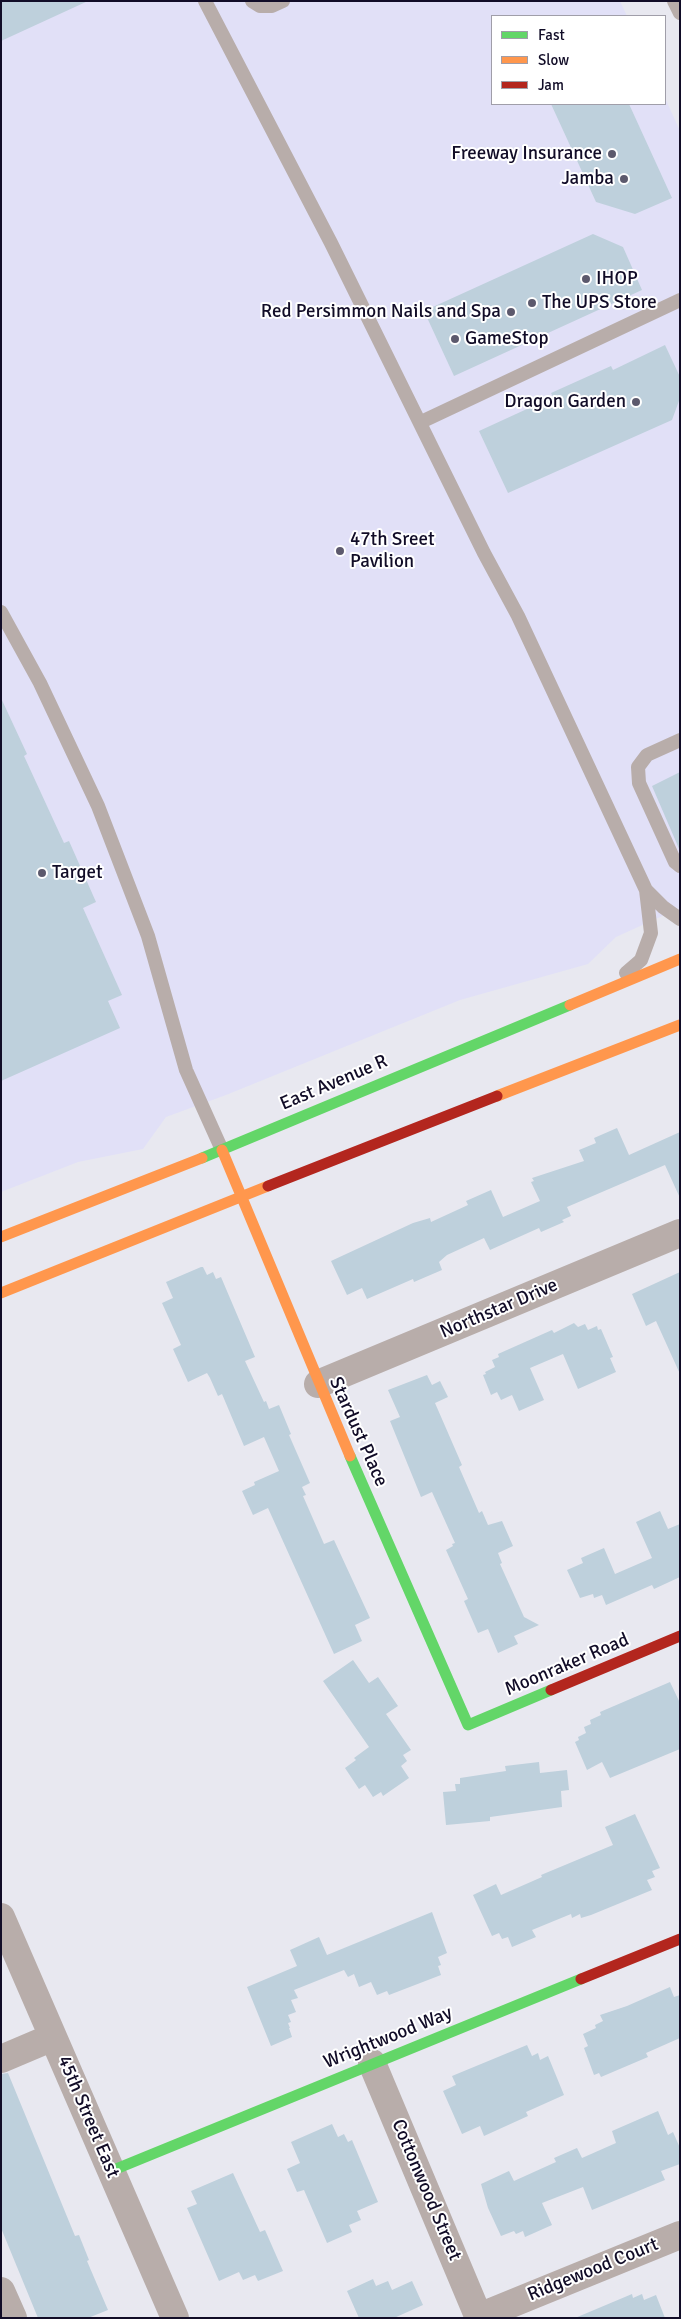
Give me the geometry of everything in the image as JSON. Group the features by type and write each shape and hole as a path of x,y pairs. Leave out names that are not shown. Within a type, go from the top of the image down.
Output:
{"street":[{"name":"East Avenue R","path":"1,1237 222,1150 680,959"},
{"path":"1,1293 241,1196 680,1025"},
{"name":"Stardust Place","path":"222,1150 318,1384 468,1725"},
{"name":"Northstar Drive","path":"318,1384 680,1233"},
{"name":"Moonraker Road","path":"468,1725 680,1636"},
{"name":"45th Street East","path":"1,1917 175,2318"},
{"name":"Wrightwood Way","path":"111,2171 680,1938"},
{"path":"1,2059 53,2036"},
{"name":"Cottonwood Street","path":"372,2063 479,2317"},
{"name":"Ridgewood Court","path":"479,2317 680,2235"},
{"path":"1,2291 13,2318"}],"lane":[{"path":"205,1 331,243 484,553 549,679 646,890 651,933 640,960 612,986"},
{"path":"252,1 260,6 272,6 283,1"},
{"path":"674,1 680,13"},
{"path":"421,422 680,300"},
{"path":"1,612 40,683 98,806 148,936 186,1070 222,1150"},
{"path":"680,740 647,755 638,767 639,783 676,862 680,866"},
{"path":"646,890 663,907 680,919"}],"shaded area":[{"name":"47th Sreet Pavilion","path":"1,1 620,1 627,15 491,15 491,105 666,105 666,100 680,131 680,908 616,937 588,964 460,1000 226,1095 166,1117 143,1149 78,1162 1,1192"}],"building":[{"path":"1,1 88,1 1,41"},
{"path":"551,105 629,105 672,198 635,214 596,202"},
{"path":"593,234 623,247 642,290 454,376 424,311"},
{"path":"665,345 680,377 680,398 672,420 508,493 479,431 553,397 551,393 611,366 613,370"},
{"name":"Target","path":"1,698 27,754 24,756 64,843 69,841 96,902 83,908 122,995 108,1001 120,1028 1,1081"},
{"path":"680,772 680,851 652,786"},
{"path":"617,1128 629,1155 680,1132 680,1198 665,1165 567,1207 571,1216 562,1220 564,1222 541,1232 539,1228 490,1250 484,1238 447,1255 439,1262 442,1270 414,1282 413,1279 367,1299 362,1288 347,1295 331,1261 413,1223 430,1218 431,1222 468,1205 466,1201 491,1190 503,1217 540,1201 531,1182 534,1181 532,1178 584,1161 579,1150 596,1143 594,1138"},
{"path":"203,1267 207,1275 213,1272 216,1279 221,1277 255,1357 245,1361 269,1409 279,1405 291,1434 289,1435 310,1483 302,1487 306,1495 303,1496 324,1544 334,1540 370,1618 355,1625 362,1641 334,1654 268,1508 253,1515 242,1491 255,1485 254,1482 279,1471 264,1437 244,1446 222,1394 218,1396 207,1373 188,1382 173,1349 181,1345 162,1303 173,1298 166,1282"},
{"path":"680,1272 680,1374 656,1321 646,1326 632,1294"},
{"path":"574,1323 578,1327 585,1324 588,1330 597,1326 598,1330 601,1329 613,1357 610,1358 616,1372 578,1389 563,1354 530,1368 544,1400 519,1411 512,1395 501,1400 497,1392 491,1395 483,1375 495,1367 492,1360 499,1357 498,1354 552,1330 554,1333"},
{"path":"427,1375 432,1385 440,1381 448,1397 435,1403 462,1465 459,1467 479,1513 482,1511 488,1525 502,1521 513,1546 498,1553 502,1563 500,1564 524,1617 539,1625 514,1636 518,1644 498,1653 488,1629 478,1633 464,1601 468,1599 446,1550 455,1543 432,1492 421,1497 390,1421 400,1417 388,1390"},
{"path":"660,1511 668,1529 680,1524 680,1577 654,1589 652,1585 606,1605 602,1595 594,1598 593,1594 580,1598 567,1570 583,1563 581,1558 604,1548 615,1574 652,1558 636,1522"},
{"path":"353,1660 369,1683 378,1677 398,1706 386,1714 411,1750 403,1755 407,1761 401,1766 409,1778 383,1796 381,1792 373,1797 365,1785 359,1789 345,1768 356,1760 354,1758 369,1747 323,1681"},
{"path":"670,1682 680,1703 680,1749 610,1778 602,1762 587,1770 575,1742 579,1740 578,1737 586,1733 584,1727 591,1724 590,1720 601,1715 600,1712"},
{"path":"539,1762 540,1773 567,1770 569,1790 561,1791 562,1807 490,1817 490,1821 446,1825 443,1792 456,1791 455,1784 460,1784 460,1778 506,1771 505,1766"},
{"path":"635,1814 660,1868 652,1871 655,1877 647,1880 652,1890 581,1918 580,1914 572,1918 571,1914 532,1930 536,1937 512,1947 508,1937 502,1939 499,1933 492,1936 473,1895 496,1884 501,1895 542,1877 541,1875 613,1845 605,1827"},
{"path":"432,1912 447,1953 438,1957 441,1965 438,1966 441,1975 389,1995 387,1991 377,1995 371,1982 359,1987 354,1974 348,1977 344,1970 294,1990 298,1998 291,2000 296,2012 288,2015 291,2022 288,2023 292,2037 271,2046 247,1987 297,1966 290,1950 319,1937 327,1955"},
{"path":"670,1987 674,1997 680,1995 680,2038 646,2053 648,2057 601,2077 599,2073 594,2075 584,2048 588,2046 583,2034 596,2028 595,2025 603,2021 600,2015 627,2006"},
{"path":"527,2045 532,2056 538,2053 540,2060 548,2056 564,2095 526,2112 528,2116 484,2136 480,2126 462,2134 443,2091 456,2085 452,2076"},
{"path":"8,2073 75,2236 79,2235 89,2260 87,2261 108,2310 88,2318 38,2318 1,2228 1,2074"},
{"path":"658,2111 668,2135 673,2132 680,2148 680,2164 661,2171 665,2180 592,2210 583,2187 542,2203 552,2225 525,2237 523,2231 516,2234 514,2231 501,2236 488,2208 481,2184 509,2171 514,2181 556,2162 554,2158 577,2148 582,2158 616,2143 612,2131"},
{"path":"332,2124 338,2137 344,2134 348,2142 352,2140 378,2202 357,2211 361,2220 349,2225 352,2232 327,2243 304,2190 297,2192 287,2169 300,2163 291,2142"},
{"path":"233,2173 260,2232 265,2230 283,2271 258,2281 255,2275 243,2280 239,2272 219,2281 187,2208 197,2204 191,2191"},
{"path":"373,2279 376,2286 388,2281 392,2290 412,2281 423,2305 394,2318 359,2318 347,2291"},
{"path":"632,2294 633,2298 642,2294 644,2300 656,2295 665,2318 575,2318"}],"traffic: fast":[{"path":"202,1158 570,1005"},
{"path":"350,1456 468,1725 551,1690"},
{"path":"111,2171 581,1979"}],"traffic: slow":[{"path":"570,1005 680,959"},
{"path":"497,1096 680,1025"},
{"path":"222,1150 350,1456"},
{"path":"1,1237 202,1158"},
{"path":"1,1293 268,1186"}],"traffic: jam":[{"path":"268,1186 497,1096"},
{"path":"551,1690 680,1636"},
{"path":"581,1979 680,1939"}],"place":[{"name":"Freeway Insurance","path":"612,154"},
{"name":"Jamba","path":"624,179"},
{"name":"IHOP","path":"586,279"},
{"name":"The UPS Store","path":"532,303"},
{"name":"Red Persimmon Nails and Spa","path":"511,312"},
{"name":"GameStop","path":"455,339"},
{"name":"Dragon Garden","path":"636,402"},
{"name":"47th Sreet Pavilion","path":"340,551"},
{"name":"Target","path":"42,873"}]}
